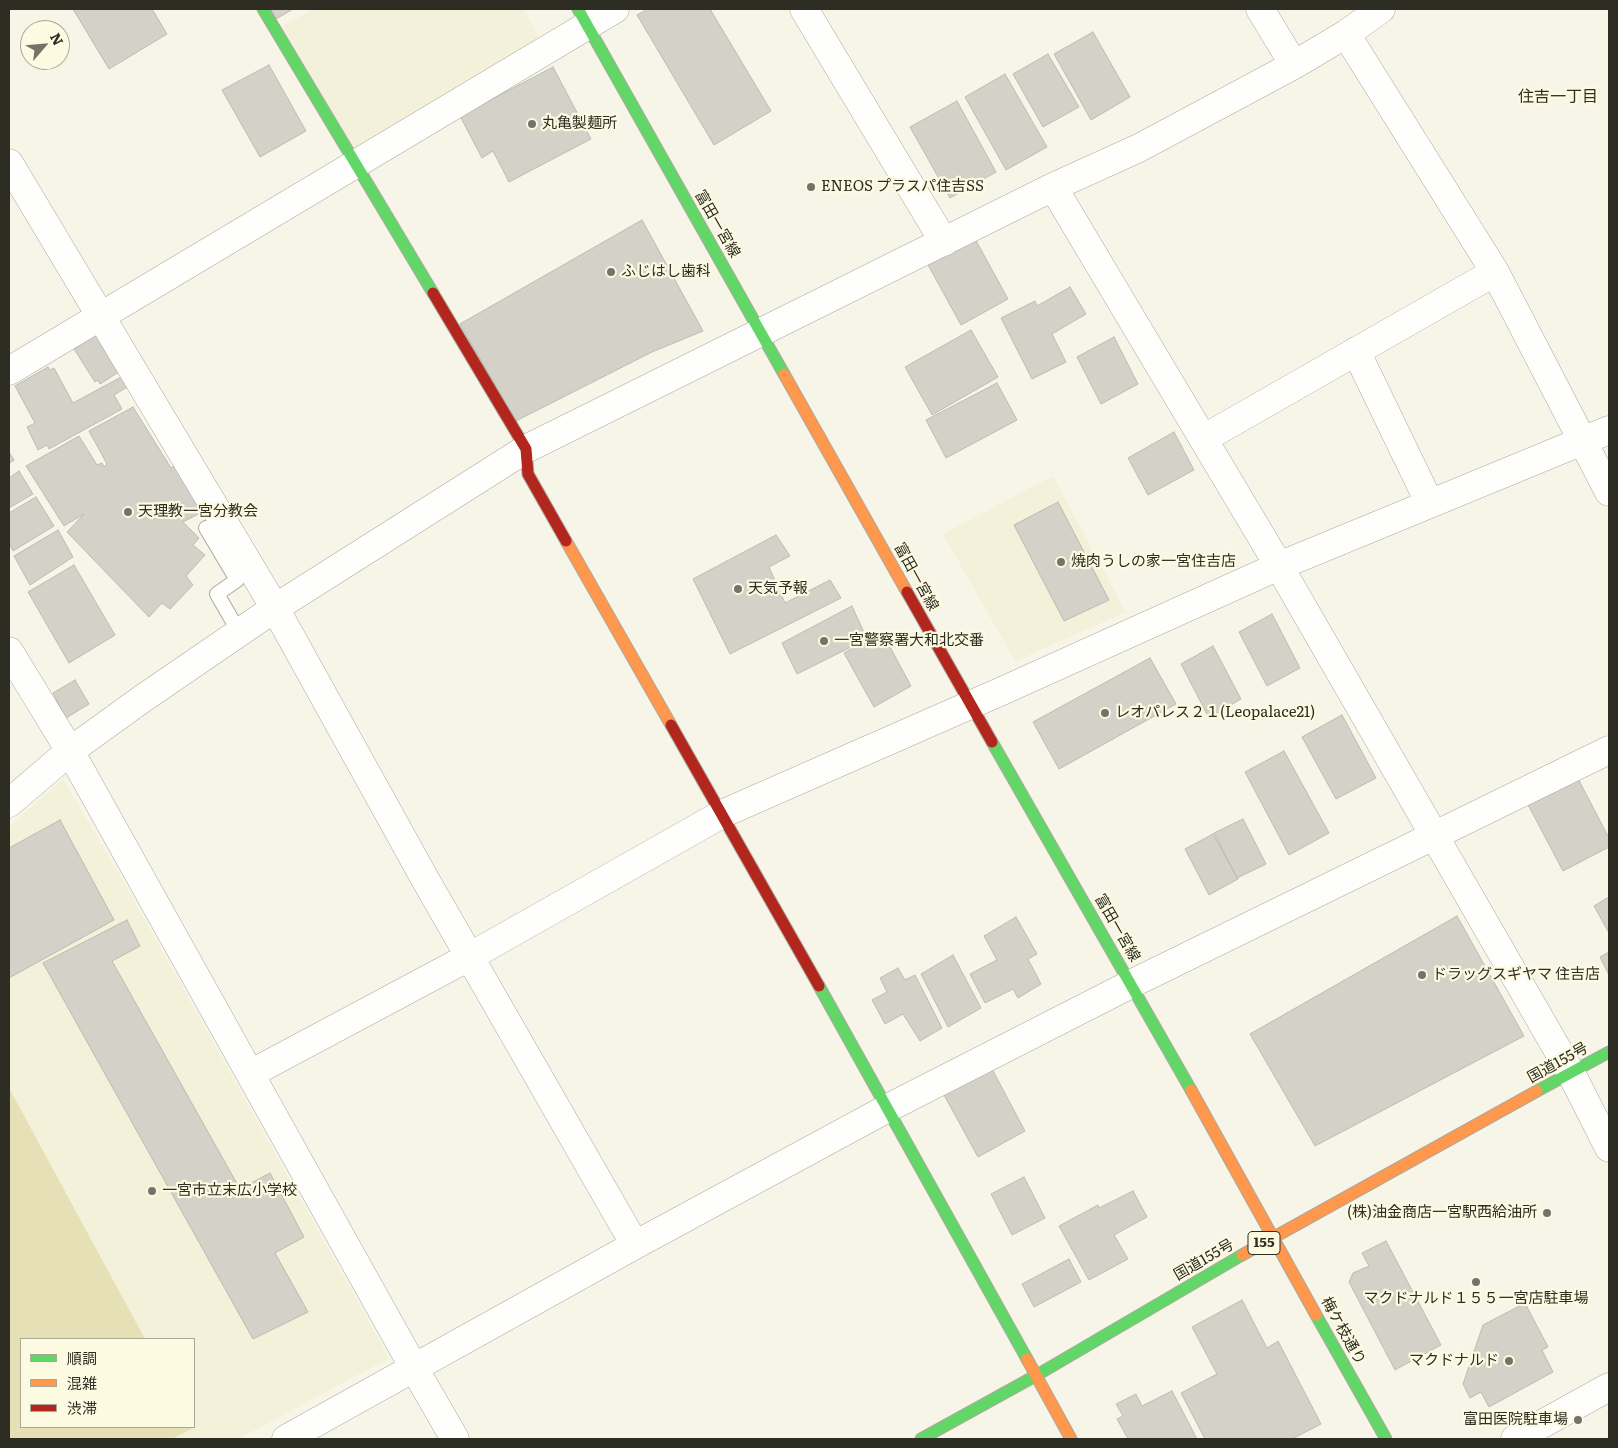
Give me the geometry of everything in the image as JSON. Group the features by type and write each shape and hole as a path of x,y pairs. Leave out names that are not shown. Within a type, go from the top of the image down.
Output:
{"main road":[{"path":"262,9 526,449 528,474 888,1108 1071,1439"},
{"name":"富田一宮線","path":"582,17 1273,1237"},
{"name":"国道155号","path":"921,1439 1036,1375 1273,1237 1609,1052"},
{"name":"梅ケ枝通り","path":"1273,1237 1386,1439"}],"street":[{"path":"9,371 354,164 582,17 615,9"},
{"path":"804,9 944,242"},
{"path":"1260,9 1294,65"},
{"path":"9,803 70,751 239,632 526,449 1053,187 1139,148 1294,65 1346,34 1381,9"},
{"path":"1346,34 1495,272 1609,492"},
{"path":"9,163 275,608 469,957 634,1245"},
{"path":"1053,187 1279,566 1571,1073 1609,1148"},
{"path":"1203,439 1495,272"},
{"path":"1356,351 1430,504"},
{"path":"250,1074 469,957 722,814 971,705 1279,566 1609,430"},
{"path":"9,652 70,751 455,1439"},
{"path":"286,1439 634,1245 888,1108 1131,984 1609,750"},
{"path":"1514,1439 1609,1387"}],"lane":[{"path":"206,528 237,580 217,594 239,632"}],"shaded area":[{"path":"313,9 523,9 540,40 354,149 282,27"},
{"path":"1053,476 1126,612 1015,661 943,534"},
{"name":"一宮市立末広小学校","path":"63,779 126,886 389,1358 238,1439 9,1439 9,827"},
{"path":"9,1088 144,1338 20,1338 20,1428 193,1428 172,1439 9,1439"}],"building":[{"path":"73,9 152,9 167,34 109,69"},
{"path":"270,9 293,9 276,19"},
{"path":"648,9 710,9 771,111 714,145 637,15"},
{"path":"1093,32 1130,97 1091,120 1054,54"},
{"path":"1048,54 1079,107 1043,127 1013,74"},
{"path":"269,65 306,131 260,157 222,90"},
{"path":"553,67 591,139 509,182 493,151 482,158 460,116"},
{"path":"1005,74 1047,147 1006,170 965,97"},
{"path":"957,101 996,172 950,198 910,127"},
{"name":"ふじはし歯科","path":"642,220 703,331 652,352 516,421 460,324"},
{"path":"974,237 1008,299 961,325 927,263"},
{"path":"1070,287 1086,314 1052,334 1066,362 1032,379 1001,318 1035,301 1037,306"},
{"path":"971,330 998,377 932,415 905,367"},
{"path":"98,333 122,370 100,384 98,380 95,382 74,349"},
{"path":"1114,337 1138,384 1101,404 1077,357"},
{"path":"48,367 50,370 54,368 73,403 123,376 129,386 114,395 122,409 49,449 47,445 38,450 27,427 35,423 15,386"},
{"path":"997,383 1017,420 946,458 926,420"},
{"name":"天理教一宮分教会","path":"133,407 171,468 177,464 204,511 183,522 199,538 193,545 205,555 186,576 193,585 170,609 162,603 149,617 67,532 84,514 64,526 26,466 79,436 97,465 102,463 104,467 107,464 89,431"},
{"path":"1174,432 1194,470 1148,495 1128,458"},
{"path":"9,452 14,460 9,464"},
{"path":"19,471 33,494 9,508 9,478"},
{"path":"36,497 54,526 13,551 9,543 9,513"},
{"name":"焼肉うしの家一宮住吉店","path":"1058,502 1109,600 1064,621 1014,525"},
{"path":"58,530 73,557 30,585 14,556"},
{"name":"天気予報","path":"776,535 790,556 769,567 785,603 830,580 841,598 730,654 693,579"},
{"path":"74,565 115,635 69,663 28,592"},
{"name":"一宮警察署大和北交番","path":"852,606 867,639 797,674 782,643"},
{"path":"1272,614 1300,668 1267,686 1239,632"},
{"path":"882,632 911,686 874,707 844,653"},
{"path":"1213,646 1241,699 1209,718 1181,664"},
{"name":"レオパレス２１(Leopalace21)","path":"1150,658 1176,704 1059,769 1033,722"},
{"path":"75,680 89,704 66,718 53,693"},
{"path":"1342,715 1376,778 1336,799 1302,737"},
{"path":"1284,751 1329,833 1289,855 1245,772"},
{"path":"1575,773 1609,838 1609,847 1563,871 1525,799"},
{"path":"1243,819 1266,864 1237,878 1214,833"},
{"path":"60,820 114,920 9,978 9,848"},
{"path":"1213,834 1238,879 1209,895 1185,849"},
{"path":"1609,897 1609,933 1594,906"},
{"name":"ドラッグスギヤマ 住吉店","path":"1457,916 1524,1036 1315,1146 1250,1034"},
{"path":"1016,917 1037,954 1028,959 1041,984 1018,998 1013,989 985,1003 970,974 997,960 984,936"},
{"name":"一宮市立末広小学校","path":"127,920 140,946 112,961 240,1189 270,1173 304,1237 275,1253 308,1312 253,1339 43,963"},
{"path":"1609,952 1609,975 1600,957"},
{"path":"953,955 981,1008 948,1027 921,974"},
{"path":"898,968 905,980 915,975 942,1028 920,1041 903,1014 885,1024 872,1000 887,992 880,978"},
{"path":"992,1069 1025,1131 978,1157 944,1095"},
{"path":"1024,1177 1045,1218 1012,1235 991,1194"},
{"path":"1133,1191 1147,1217 1114,1235 1128,1259 1089,1280 1059,1226 1098,1205 1099,1208"},
{"path":"1386,1241 1441,1345 1395,1370 1349,1282 1353,1273 1369,1266 1362,1253"},
{"path":"1069,1259 1081,1282 1034,1307 1022,1284"},
{"path":"1242,1300 1267,1348 1278,1341 1321,1424 1292,1439 1205,1439 1181,1393 1217,1374 1192,1327"},
{"name":"マクドナルド","path":"1525,1303 1548,1347 1542,1350 1553,1372 1489,1407 1481,1392 1470,1398 1463,1384 1483,1325"},
{"path":"1172,1391 1197,1439 1128,1439 1117,1419 1123,1416 1116,1404 1136,1394 1142,1406"}],"traffic: fast":[{"path":"263,9 433,293"},
{"path":"578,9 784,374"},
{"path":"992,742 1191,1090"},
{"path":"819,986 1027,1359"},
{"path":"1537,1091 1609,1052"},
{"path":"921,1439 1037,1375 1242,1255"},
{"path":"1316,1315 1386,1439"}],"traffic: slow":[{"path":"784,374 907,592"},
{"path":"566,541 671,725"},
{"path":"1191,1090 1316,1315"},
{"path":"1242,1255 1537,1091"},
{"path":"1027,1359 1071,1439"}],"traffic: jam":[{"path":"433,293 526,449 528,474 566,541"},
{"path":"907,592 992,742"},
{"path":"671,725 819,986"}],"place":[{"name":"丸亀製麺所","path":"532,124"},
{"name":"ENEOS プラスパ住吉SS","path":"811,187"},
{"name":"ふじはし歯科","path":"611,272"},
{"name":"天理教一宮分教会","path":"128,512"},
{"name":"焼肉うしの家一宮住吉店","path":"1061,562"},
{"name":"天気予報","path":"738,589"},
{"name":"一宮警察署大和北交番","path":"824,641"},
{"name":"レオパレス２１(Leopalace21)","path":"1105,713"},
{"name":"ドラッグスギヤマ 住吉店","path":"1422,975"},
{"name":"一宮市立末広小学校","path":"152,1191"},
{"name":"(株)油金商店一宮駅西給油所","path":"1547,1213"},
{"name":"マクドナルド１５５一宮店駐車場","path":"1476,1282"},
{"name":"マクドナルド","path":"1509,1361"},
{"name":"富田医院駐車場","path":"1578,1420"}],"district":[{"name":"住吉一丁目","path":"1558,97"}]}
